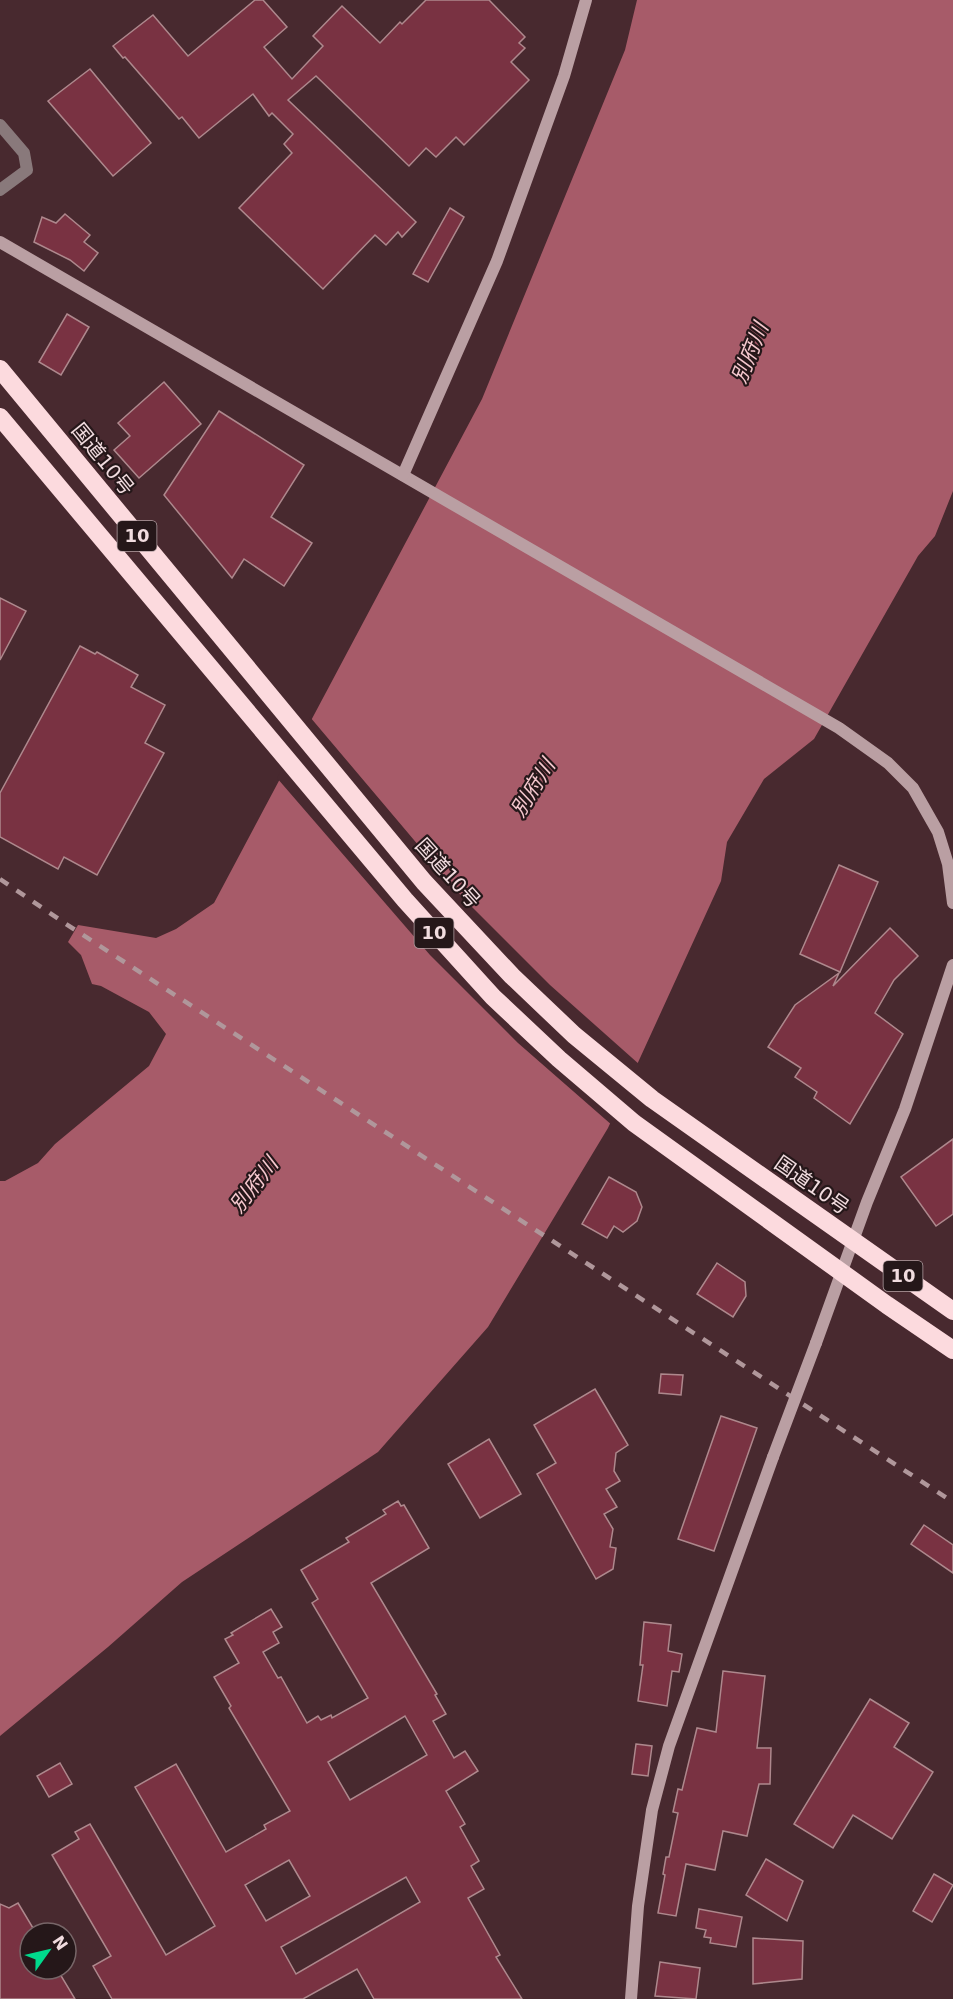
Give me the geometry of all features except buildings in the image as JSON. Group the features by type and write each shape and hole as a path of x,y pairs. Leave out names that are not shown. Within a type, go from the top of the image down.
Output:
{"highway":[{"name":"国道10号","path":"0,369 424,882 512,976 574,1035 652,1100 953,1311"},
{"name":"10","path":"0,417 405,900 493,997 559,1059 634,1123 953,1350"}],"street":[{"path":"404,476 497,261 564,76 586,0"},
{"path":"0,125 24,153 27,170 0,190"},
{"path":"0,243 839,728 888,763 913,789 938,832 948,864 953,903"},
{"path":"631,1999 638,1906 652,1810 669,1746 773,1457 905,1109 953,965"}],"water":[{"name":"別府川","path":"637,0 953,0 953,491 935,536 918,556 814,739 764,779 727,842 721,881 608,1128 488,1327 378,1452 182,1582 108,1647 0,1736 0,1181 5,1181 38,1163 55,1144 149,1066 166,1034 149,1012 101,986 92,984 81,955 68,942 78,925 156,938 176,929 214,903 482,399 625,50"}],"pier":[{"path":"310,717 463,898 550,985 640,1065 613,1126 518,1043 430,955 277,778"}],"railway":[{"path":"0,879 953,1502"}]}
